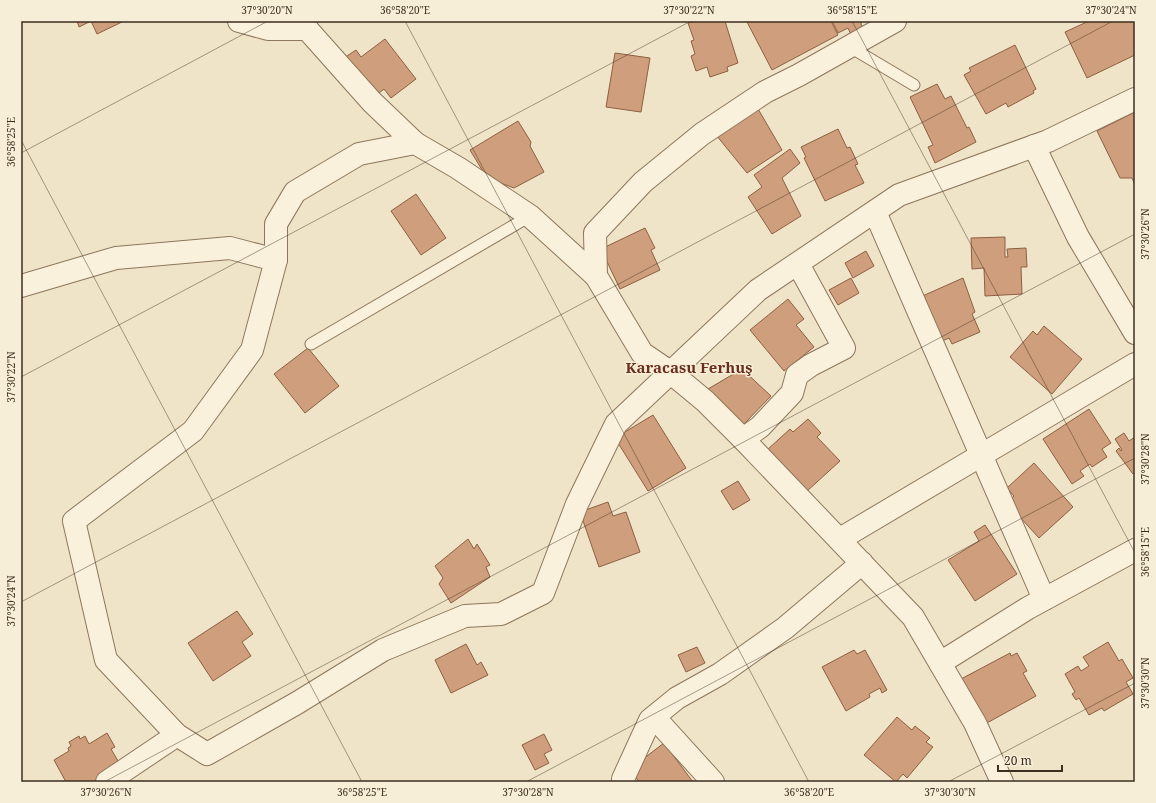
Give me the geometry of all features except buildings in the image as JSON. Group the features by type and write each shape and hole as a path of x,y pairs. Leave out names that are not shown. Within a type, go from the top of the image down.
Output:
{"street":[{"path":"239,21 268,29 305,25 372,102 415,143 458,168 530,216 596,276 642,353 670,372 706,401 913,617 975,724 1002,782"},
{"path":"596,276 595,233 643,182 702,134 765,92 896,21"},
{"path":"415,143 359,154 295,192 276,224 276,260 252,350 193,431 74,521 106,660 176,735 207,754 297,703 383,650 465,616 501,614 543,593 577,504 616,424 758,290 899,196 1048,141 1135,99"},
{"path":"1034,146 1078,237 1135,333"},
{"path":"875,212 1044,599"},
{"path":"21,286 116,258 230,248 276,260"},
{"path":"743,439 760,427 792,393 797,375 811,365 844,348 798,264"},
{"path":"840,540 1135,364"},
{"path":"940,663 1028,608 1135,550"},
{"path":"624,781 650,720 677,698 720,674 785,628 862,563"},
{"path":"654,717 713,782"},
{"path":"108,782 176,735"}],"lane":[{"path":"850,47 914,85"},
{"path":"311,344 530,216"}],"district":[{"name":"Karacasu Ferhuş","path":"689,367"}]}
